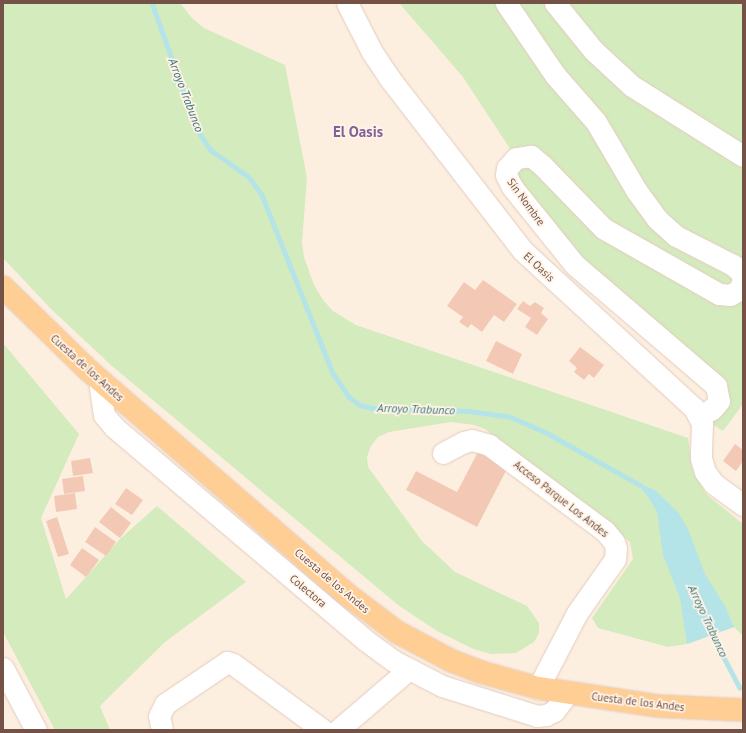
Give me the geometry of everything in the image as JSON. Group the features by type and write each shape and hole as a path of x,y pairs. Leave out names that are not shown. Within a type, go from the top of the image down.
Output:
{"main road":[{"name":"Cuesta de los Andes","path":"3,287 99,380 348,595 397,632 452,661 481,672 538,688 657,706 743,710"}],"street":[{"name":"El Oasis","path":"347,3 372,52 390,79 522,250 688,401 699,416 702,432 701,458 705,472 714,484 743,505"},
{"name":"Sin Nombre","path":"506,3 555,75 596,122 642,200 657,219 685,242 733,265 742,274 742,286 735,293 719,294 614,236 592,219 543,166 531,156 516,158 507,168 506,175 512,187 575,265 716,386 719,401 712,409 699,416"},
{"path":"555,3 584,41 632,86 743,156"},
{"name":"Colectora","path":"99,380 104,415 114,427 365,640 408,670 459,692 537,716 546,716 554,711"},
{"name":"Acceso Parque Los Andes","path":"442,453 464,442 476,441 489,444 605,531 614,542 615,559 577,613 538,688"},
{"path":"162,730 159,716 165,704 227,662 234,664 322,730"},
{"path":"3,668 36,730"},
{"path":"338,730 408,670"},
{"path":"547,730 554,711 568,693"}],"green space":[{"path":"3,3 180,3 192,18 204,28 285,65 307,178 302,242 304,257 314,285 323,300 333,311 356,325 688,438 692,468 706,494 743,524 743,636 734,627 687,644 668,647 598,628 592,618 633,559 630,542 485,429 474,425 451,422 389,432 378,437 371,446 367,457 368,467 422,541 455,572 527,606 539,623 539,633 534,642 516,653 491,654 473,649 437,631 398,605 112,366 51,309 3,258"},
{"path":"399,3 743,3 743,404 723,431 699,416 719,401 597,286 512,187 516,158 463,77"},
{"path":"3,343 79,434 41,518 66,599 120,539 157,506 246,582 165,642 100,706 110,730 55,730 3,632"}],"water":[{"path":"636,482 655,490 678,512 688,529 705,574 725,606 734,627 687,644 680,598 663,555 657,512 649,498"}],"building":[{"path":"483,280 517,304 504,322 494,315 482,332 471,324 468,328 459,322 463,317 447,306 464,282 475,290"},
{"path":"523,301 530,306 535,302 544,308 541,313 548,319 537,335 525,327 531,318 517,309"},
{"path":"496,341 522,354 513,374 486,361"},
{"path":"580,347 604,365 594,378 589,374 584,380 574,372 577,368 569,361"},
{"path":"735,444 743,450 743,461 736,471 723,461"},
{"path":"479,450 509,465 477,527 406,490 416,471 457,492"},
{"path":"90,458 93,473 73,476 71,461"},
{"path":"83,476 85,491 64,494 62,479"},
{"path":"126,488 143,500 132,515 115,504"},
{"path":"75,493 77,509 56,512 54,496"},
{"path":"111,507 131,523 120,538 99,522"},
{"path":"57,517 69,554 58,557 46,521"},
{"path":"95,527 116,542 106,556 85,542"},
{"path":"82,548 99,560 86,577 70,565"}],"waterway":[{"name":"Arroyo Trabunco","path":"152,3 198,131 211,150 249,177 262,195 333,373 349,397 360,405 372,408 469,411 511,417 547,433 640,485"},
{"name":"Arroyo Trabunco","path":"710,631 740,688"}],"district":[{"name":"El Oasis","path":"358,132"}]}
